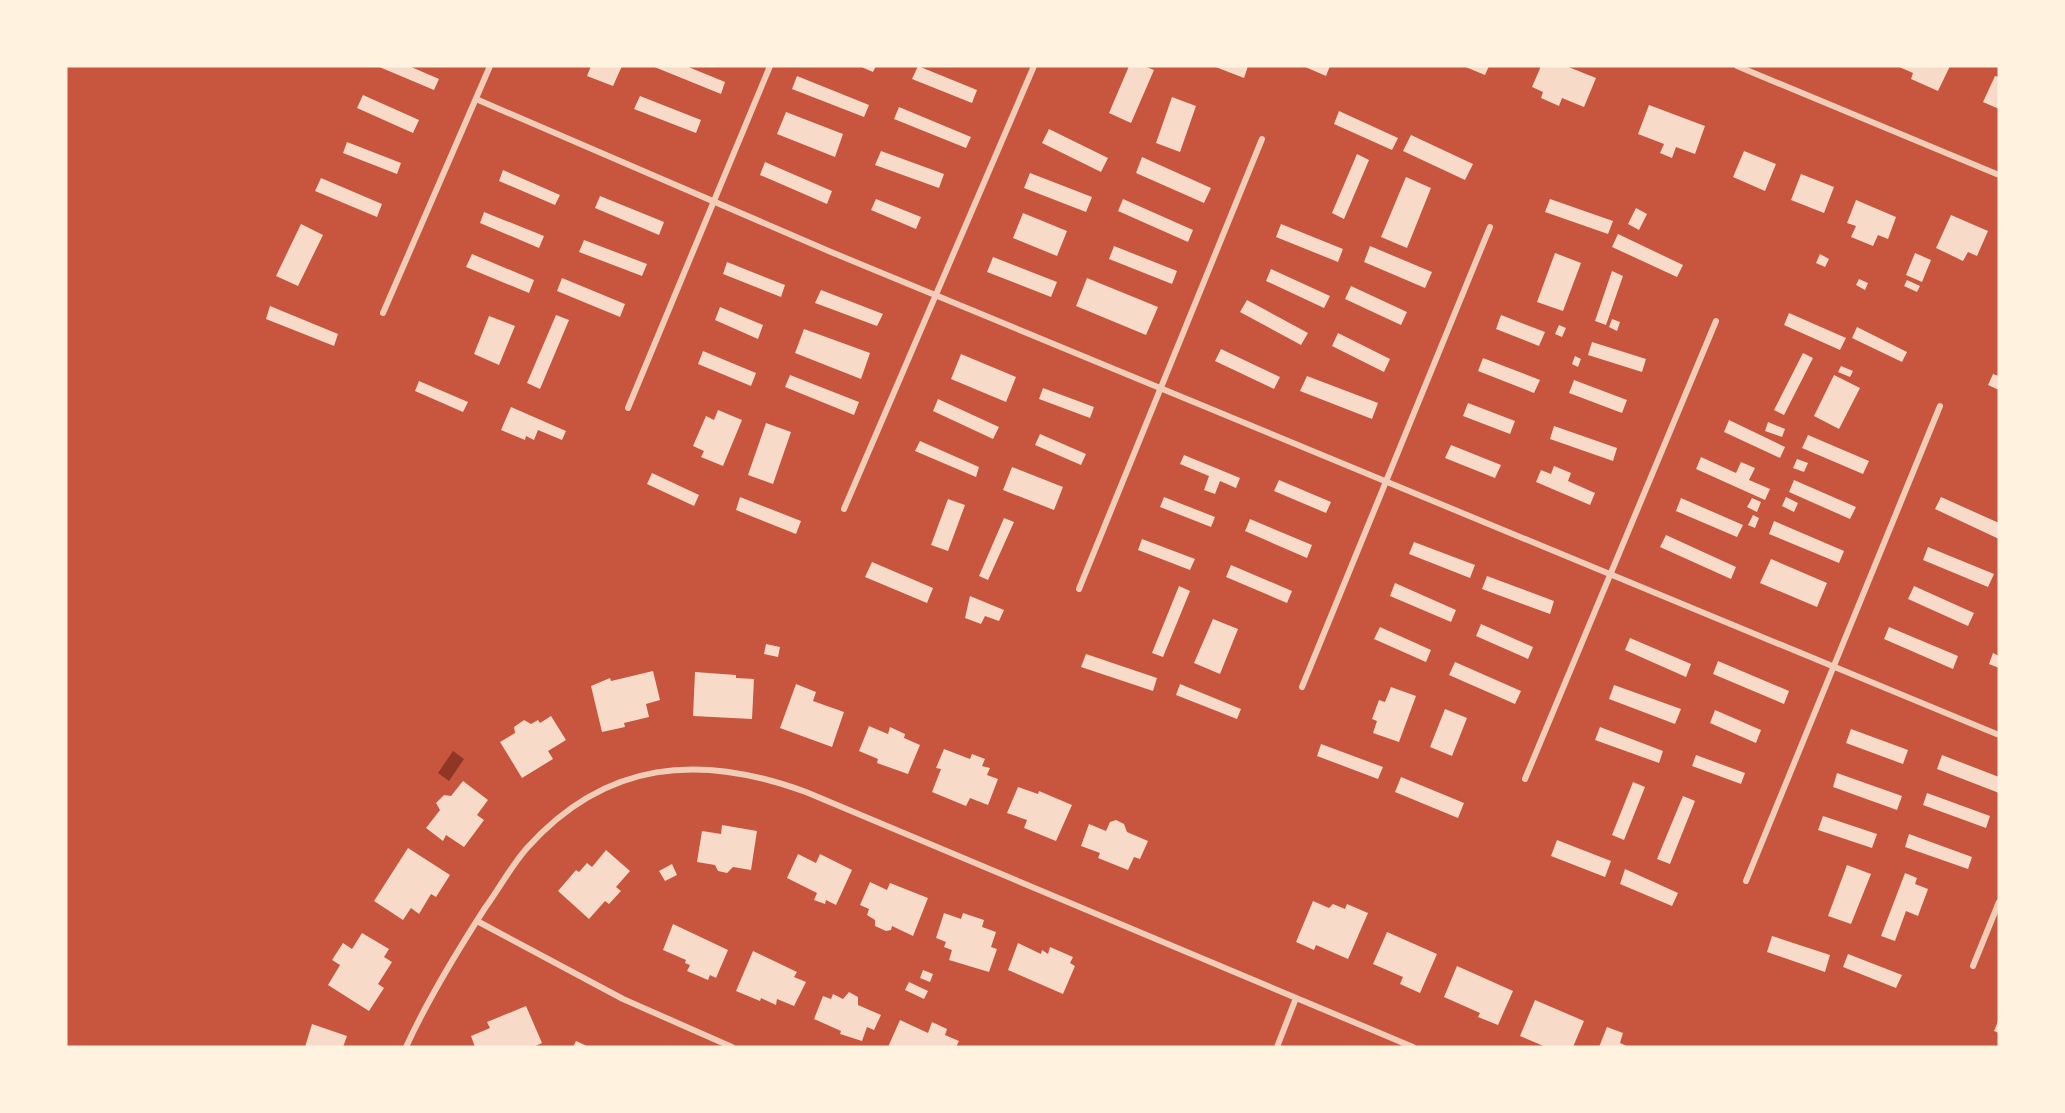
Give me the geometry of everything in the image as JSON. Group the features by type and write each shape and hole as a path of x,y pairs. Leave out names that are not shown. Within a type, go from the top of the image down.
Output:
{"street":[{"path":"383,313 490,66"},
{"path":"628,408 770,66"},
{"path":"844,509 1034,66"},
{"path":"1737,66 1999,175"},
{"path":"476,99 936,296 1999,735"},
{"path":"1079,589 1262,140"},
{"path":"1302,687 1490,227"},
{"path":"1525,779 1716,321"},
{"path":"1746,881 1940,406"},
{"path":"406,1047 422,1012 477,921 525,850 548,826 575,805 610,787 657,772 692,768 731,770 769,778 806,792 1413,1047"},
{"path":"1973,966 1999,902"},
{"path":"477,921 623,999 732,1047"},
{"path":"1277,1047 1296,998"}],"shaded area":[{"path":"453,751 464,759 449,781 438,773"}],"building":[{"path":"377,66 409,66 439,79 434,90"},
{"path":"591,66 622,66 613,86 587,76"},
{"path":"652,66 686,66 725,82 721,94"},
{"path":"859,66 876,66 873,72"},
{"path":"918,66 977,90 972,103 912,79"},
{"path":"1129,66 1144,66 1154,70 1131,123 1109,113"},
{"path":"1213,66 1248,66 1244,78"},
{"path":"1303,66 1330,66 1326,76"},
{"path":"1463,66 1489,66 1485,75"},
{"path":"1541,66 1566,66 1596,78 1584,107 1562,98 1559,106 1541,98 1543,92 1532,87"},
{"path":"1897,66 1950,66 1938,91 1911,79 1913,73"},
{"path":"797,76 869,105 864,117 792,89"},
{"path":"1995,76 1999,77 1999,109 1983,102"},
{"path":"363,95 419,120 413,133 357,108"},
{"path":"640,96 701,120 696,133 634,109"},
{"path":"1172,97 1196,106 1180,152 1156,143"},
{"path":"1649,105 1705,126 1695,154 1676,147 1672,158 1660,153 1664,144 1638,134"},
{"path":"899,107 971,137 966,148 894,119"},
{"path":"1339,111 1398,138 1392,150 1334,124"},
{"path":"786,112 843,134 835,157 777,134"},
{"path":"1049,129 1108,158 1101,172 1042,143"},
{"path":"1411,135 1473,164 1465,180 1403,151"},
{"path":"347,142 401,163 397,174 343,153"},
{"path":"881,151 944,174 939,188 875,165"},
{"path":"1744,151 1776,164 1765,191 1733,177"},
{"path":"1357,154 1369,160 1344,219 1332,213"},
{"path":"1142,157 1211,188 1204,203 1136,173"},
{"path":"765,162 832,191 827,204 760,175"},
{"path":"503,170 560,195 555,205 499,181"},
{"path":"1030,173 1092,197 1086,212 1024,188"},
{"path":"1801,174 1834,187 1824,213 1791,200"},
{"path":"1406,177 1431,188 1407,248 1381,237"},
{"path":"321,178 382,204 377,217 315,191"},
{"path":"600,196 664,222 659,235 595,208"},
{"path":"876,199 921,217 916,229 871,210"},
{"path":"1123,199 1193,230 1188,242 1118,211"},
{"path":"1550,199 1613,221 1608,234 1545,212"},
{"path":"1856,200 1896,217 1888,239 1878,235 1873,246 1851,237 1856,226 1847,223"},
{"path":"1636,208 1647,214 1639,230 1628,224"},
{"path":"484,212 544,236 539,248 480,223"},
{"path":"1023,213 1067,231 1057,256 1013,238"},
{"path":"1951,215 1988,231 1977,256 1968,252 1963,261 1936,248"},
{"path":"301,224 323,235 298,286 276,276"},
{"path":"1281,224 1343,249 1338,262 1276,237"},
{"path":"1618,234 1683,265 1677,277 1612,247"},
{"path":"584,240 647,264 642,276 579,252"},
{"path":"1114,246 1177,271 1172,284 1109,259"},
{"path":"1370,246 1432,272 1425,288 1364,262"},
{"path":"1555,253 1581,263 1563,311 1537,302"},
{"path":"1915,253 1931,260 1922,282 1906,275"},
{"path":"472,254 534,280 529,293 466,267"},
{"path":"1820,254 1829,259 1825,267 1816,263"},
{"path":"993,257 1057,282 1051,297 987,272"},
{"path":"727,262 785,285 781,297 723,274"},
{"path":"1271,269 1330,296 1324,308 1266,281"},
{"path":"1612,271 1623,276 1606,325 1595,321"},
{"path":"562,278 625,304 620,317 557,291"},
{"path":"1087,278 1158,307 1146,335 1076,306"},
{"path":"1859,279 1868,283 1865,290 1856,285"},
{"path":"1907,280 1920,286 1917,292 1904,286"},
{"path":"1351,286 1407,312 1401,325 1345,299"},
{"path":"821,290 883,314 877,326 815,303"},
{"path":"1247,300 1308,333 1301,345 1240,312"},
{"path":"270,306 338,334 334,346 266,319"},
{"path":"720,307 763,325 758,339 715,320"},
{"path":"1789,313 1846,338 1840,350 1784,325"},
{"path":"556,315 569,320 540,389 527,383"},
{"path":"1501,315 1545,332 1539,346 1496,329"},
{"path":"489,316 515,326 499,365 474,354"},
{"path":"1612,319 1620,322 1617,331 1609,327"},
{"path":"1559,325 1566,328 1562,337 1555,334"},
{"path":"1857,327 1907,352 1902,362 1852,338"},
{"path":"804,329 870,353 861,379 795,353"},
{"path":"1338,333 1390,359 1384,372 1332,346"},
{"path":"1592,342 1646,359 1642,372 1588,355"},
{"path":"1221,349 1280,377 1274,389 1215,361"},
{"path":"703,351 756,373 751,386 698,364"},
{"path":"1803,353 1813,358 1784,415 1774,410"},
{"path":"961,354 1016,377 1006,402 951,379"},
{"path":"1575,356 1581,359 1578,367 1572,364"},
{"path":"1483,358 1540,380 1534,393 1478,371"},
{"path":"1841,366 1853,371 1850,377 1838,372"},
{"path":"1993,374 1999,376 1999,390 1988,385"},
{"path":"790,375 859,402 854,415 785,387"},
{"path":"1834,375 1860,388 1839,429 1814,416"},
{"path":"1307,376 1378,403 1372,419 1300,391"},
{"path":"1574,380 1627,400 1622,413 1569,393"},
{"path":"419,381 468,402 463,412 415,391"},
{"path":"1043,388 1094,407 1090,418 1039,399"},
{"path":"938,399 999,427 993,439 933,411"},
{"path":"1468,403 1515,421 1510,434 1463,416"},
{"path":"511,407 566,431 562,440 538,430 534,440 526,436 525,440 501,430"},
{"path":"718,410 742,420 723,466 701,457 704,451 693,446 706,416 714,420"},
{"path":"1729,420 1785,447 1780,458 1724,432"},
{"path":"1768,422 1785,429 1782,437 1765,431"},
{"path":"766,423 791,432 773,484 748,475"},
{"path":"1554,426 1617,448 1613,461 1550,439"},
{"path":"1040,434 1086,454 1081,465 1035,445"},
{"path":"1808,435 1869,461 1863,474 1802,448"},
{"path":"920,441 979,467 976,477 915,451"},
{"path":"1451,445 1501,465 1495,478 1445,458"},
{"path":"1184,455 1240,478 1236,488 1220,481 1215,494 1204,490 1209,476 1180,464"},
{"path":"1701,457 1736,473 1741,462 1755,468 1749,480 1770,489 1765,500 1696,469"},
{"path":"1797,459 1808,463 1804,472 1793,468"},
{"path":"1554,466 1571,473 1568,481 1595,493 1590,505 1536,482 1541,470 1551,474"},
{"path":"1012,467 1063,487 1054,510 1003,490"},
{"path":"652,473 699,495 694,506 647,484"},
{"path":"1279,480 1331,502 1326,513 1274,491"},
{"path":"1794,480 1856,507 1850,519 1789,492"},
{"path":"740,497 801,521 796,534 736,510"},
{"path":"1164,497 1215,517 1211,527 1160,507"},
{"path":"1786,497 1798,503 1794,512 1782,506"},
{"path":"1941,497 1999,523 1999,539 1935,509"},
{"path":"1681,498 1743,525 1737,537 1676,511"},
{"path":"1752,498 1761,502 1757,512 1747,507"},
{"path":"948,499 965,505 948,551 931,545"},
{"path":"1753,515 1759,518 1755,528 1748,525"},
{"path":"1004,518 1014,522 988,580 979,576"},
{"path":"1250,519 1312,545 1307,558 1245,531"},
{"path":"1774,521 1844,551 1839,563 1769,534"},
{"path":"1666,535 1736,567 1731,579 1660,547"},
{"path":"1142,539 1195,559 1190,570 1138,550"},
{"path":"1414,542 1475,565 1470,578 1409,554"},
{"path":"1928,547 1994,574 1988,587 1923,560"},
{"path":"1771,559 1827,583 1817,607 1760,583"},
{"path":"872,562 933,588 927,603 865,577"},
{"path":"1231,565 1292,591 1287,603 1226,577"},
{"path":"1487,576 1554,601 1550,614 1482,589"},
{"path":"1395,583 1456,610 1451,622 1390,596"},
{"path":"1179,586 1190,591 1163,657 1152,653"},
{"path":"1914,586 1974,613 1968,626 1908,599"},
{"path":"970,596 1004,610 999,621 985,616 981,624 965,618"},
{"path":"1213,619 1238,629 1220,674 1194,663"},
{"path":"1481,624 1533,647 1528,659 1476,636"},
{"path":"1380,627 1431,650 1426,662 1374,639"},
{"path":"1889,627 1958,656 1953,669 1884,639"},
{"path":"1630,638 1691,664 1686,677 1625,650"},
{"path":"766,644 780,647 778,657 764,654"},
{"path":"1993,653 1999,656 1999,668 1989,664"},
{"path":"1086,654 1157,678 1153,691 1081,667"},
{"path":"1718,661 1789,691 1784,704 1713,674"},
{"path":"1455,662 1521,691 1515,704 1449,675"},
{"path":"653,671 660,700 646,704 649,717 624,723 625,727 602,732 591,686 610,678 611,681"},
{"path":"695,672 736,675 736,678 754,679 752,719 693,716"},
{"path":"796,684 816,692 813,701 844,712 832,747 780,728"},
{"path":"1180,684 1241,709 1237,719 1176,695"},
{"path":"1614,685 1681,709 1675,724 1609,699"},
{"path":"1391,687 1416,696 1399,742 1373,733 1377,721 1372,719 1379,700 1385,702"},
{"path":"1445,709 1467,718 1452,756 1430,747"},
{"path":"1715,710 1761,730 1756,743 1710,723"},
{"path":"551,716 566,740 548,751 553,759 522,778 500,742 515,733 514,727 524,720 531,724 538,720 540,723"},
{"path":"869,726 888,734 890,727 905,734 904,738 920,745 908,774 877,763 878,759 859,751"},
{"path":"1600,727 1663,751 1659,763 1595,740"},
{"path":"1851,729 1908,750 1903,764 1846,743"},
{"path":"1321,744 1383,767 1378,779 1317,756"},
{"path":"944,749 970,759 972,754 985,759 982,766 990,768 987,775 998,779 988,805 970,798 966,806 932,792 941,769 936,768"},
{"path":"1696,755 1745,773 1741,784 1692,766"},
{"path":"1942,755 1999,777 1999,793 1937,769"},
{"path":"1837,773 1902,796 1897,810 1833,787"},
{"path":"1401,777 1464,803 1458,818 1395,792"},
{"path":"463,781 488,800 477,815 484,820 464,847 446,835 443,841 426,828 440,810 436,803 444,795 451,796"},
{"path":"1633,782 1645,787 1624,840 1612,835"},
{"path":"1018,787 1038,794 1039,791 1072,805 1056,841 1024,828 1027,820 1007,813"},
{"path":"1927,793 1990,816 1986,828 1923,805"},
{"path":"1683,796 1695,801 1670,864 1657,859"},
{"path":"1823,816 1877,834 1872,848 1818,830"},
{"path":"1116,820 1124,824 1127,832 1148,841 1140,859 1134,857 1128,870 1098,858 1100,853 1081,846 1089,824 1106,831 1110,822"},
{"path":"722,825 757,831 751,870 733,867 727,873 718,871 715,865 697,862 702,831 721,834"},
{"path":"1909,834 1972,857 1968,869 1905,847"},
{"path":"1557,840 1611,861 1605,877 1551,856"},
{"path":"408,848 450,875 436,897 431,894 419,914 411,908 403,920 374,901"},
{"path":"606,850 630,871 616,887 621,891 609,904 605,901 589,919 558,891 576,870 579,872 587,863 592,867"},
{"path":"798,854 816,863 820,854 852,870 836,905 826,900 825,904 814,900 817,893 787,878"},
{"path":"672,864 677,875 665,881 659,871"},
{"path":"1847,865 1871,874 1851,924 1828,916"},
{"path":"1625,869 1678,893 1672,906 1620,884"},
{"path":"1905,873 1917,878 1915,884 1928,889 1918,916 1906,911 1895,941 1881,936"},
{"path":"870,882 887,890 890,883 928,898 913,936 892,926 891,930 886,931 875,926 875,920 867,915 869,909 860,905"},
{"path":"1313,901 1329,908 1333,904 1345,909 1347,904 1368,913 1348,959 1316,945 1314,950 1296,942"},
{"path":"944,913 961,919 963,913 984,920 982,927 996,932 991,947 997,949 989,972 949,960 952,950 944,947 946,942 936,938"},
{"path":"673,924 728,950 716,978 710,975 708,980 687,971 690,965 685,963 686,960 663,950"},
{"path":"1387,932 1437,954 1420,993 1400,984 1403,977 1373,964"},
{"path":"362,933 389,949 384,957 392,962 378,984 384,988 369,1011 328,985 340,965 332,960 343,943 352,949"},
{"path":"1772,936 1830,955 1825,972 1767,952"},
{"path":"1018,943 1041,954 1042,950 1048,954 1050,947 1073,957 1070,963 1075,966 1063,994 1008,970"},
{"path":"753,951 797,972 794,977 806,982 794,1006 777,999 776,1005 761,998 760,1001 736,991"},
{"path":"1848,954 1902,975 1896,988 1843,967"},
{"path":"1457,966 1513,991 1498,1025 1478,1017 1480,1013 1444,997"},
{"path":"923,970 933,974 930,982 920,978"},
{"path":"909,982 928,991 924,999 905,990"},
{"path":"849,992 858,997 858,1005 881,1015 874,1030 867,1027 862,1041 840,1034 841,1031 814,1019 823,996 831,999 833,994 843,999"},
{"path":"1535,1000 1584,1021 1573,1047 1546,1047 1520,1036"},
{"path":"526,1006 542,1043 533,1047 475,1047 471,1036 490,1028 487,1022"},
{"path":"1999,1019 1999,1033 1994,1031"},
{"path":"900,1020 928,1033 932,1022 947,1029 945,1035 959,1041 956,1047 888,1047"},
{"path":"312,1024 347,1036 343,1047 305,1047"},
{"path":"1607,1027 1623,1033 1620,1043 1629,1047 1599,1047"},
{"path":"576,1041 589,1047 573,1047"}]}
